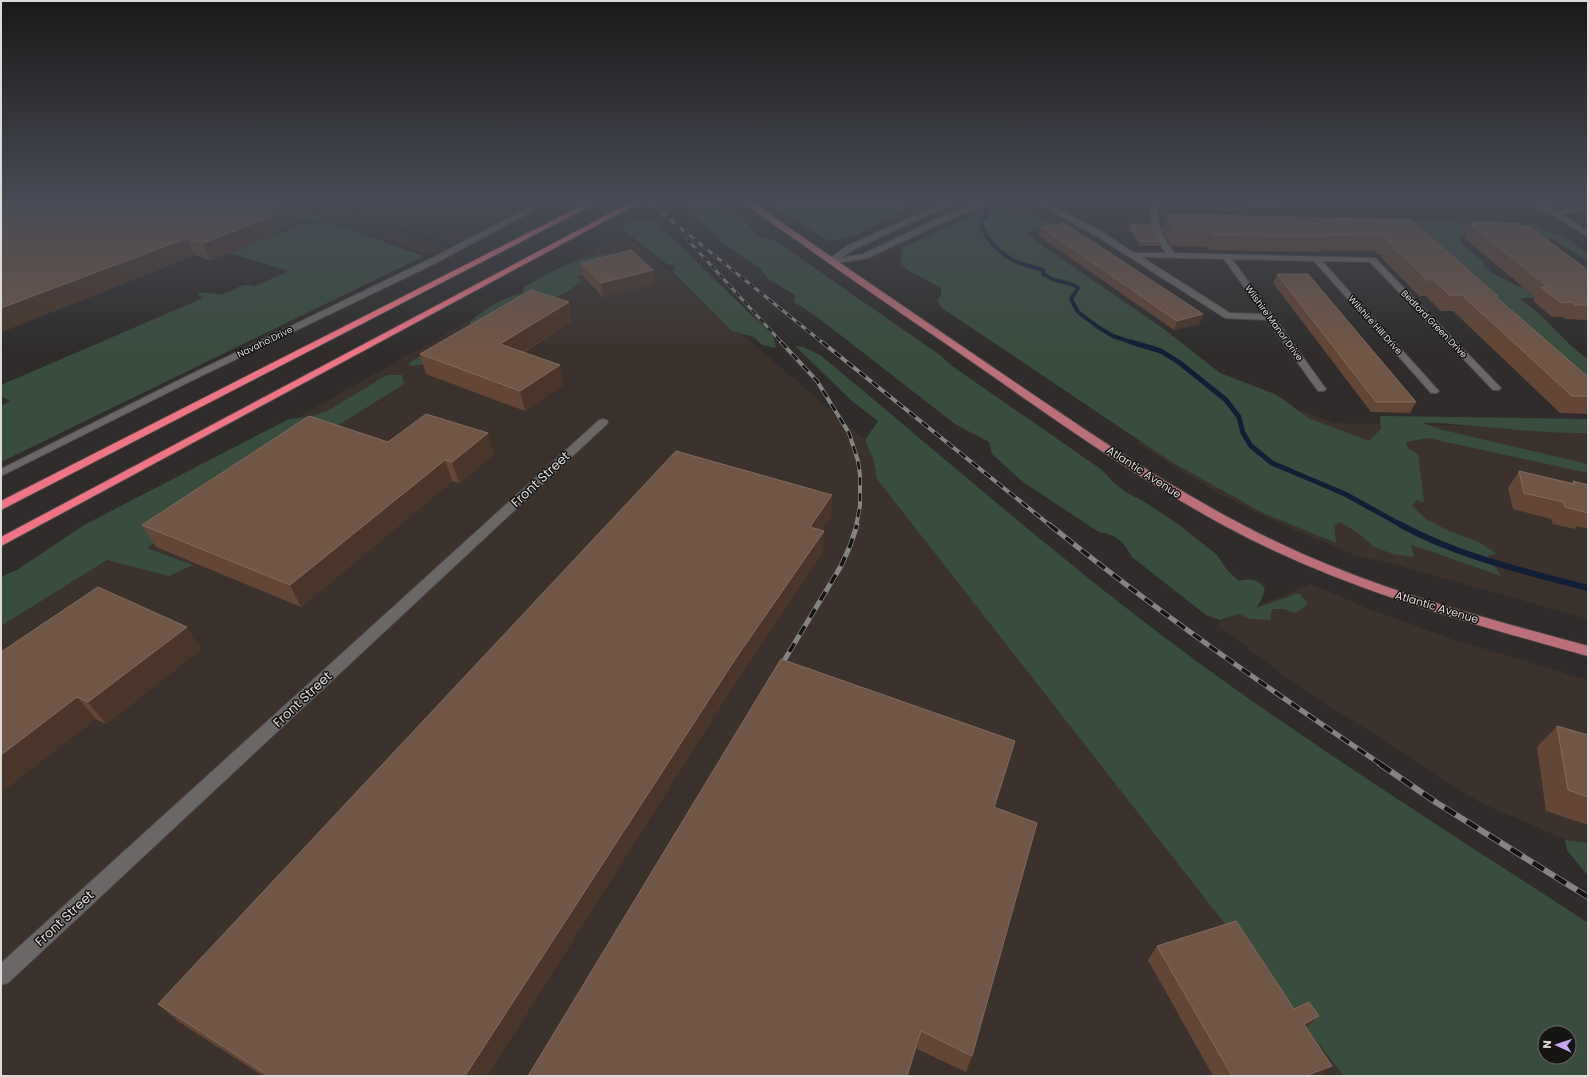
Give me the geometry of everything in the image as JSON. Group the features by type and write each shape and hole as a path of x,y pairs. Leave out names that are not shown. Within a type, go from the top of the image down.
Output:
{"highway":[{"path":"1,506 499,251"},
{"path":"1,542 545,251"}],"main road":[{"name":"Atlantic Avenue","path":"817,251 1166,488 1232,525 1301,558 1374,587 1475,620 1588,651"}],"street":[{"name":"Navaho Drive","path":"1,473 190,378 452,251"},
{"path":"832,262 837,256 845,251"},
{"path":"832,262 864,256 874,251"},
{"path":"1129,251 1228,316 1269,317"},
{"path":"1168,251 1172,256"},
{"path":"1135,255 1316,259"},
{"name":"Wilshire Manor Drive","path":"1226,257 1322,389"},
{"name":"Bedford Green Drive","path":"1316,259 1372,260 1496,388"},
{"name":"Wilshire Hill Drive","path":"1316,259 1434,391"},
{"name":"Front Street","path":"1,976 603,422"}],"shaded area":[{"path":"418,251 442,251 431,256"},
{"path":"592,251 645,251 865,440 1588,1029 1588,1076 1,1076 1,585"},
{"path":"1195,372 1335,423 1588,428 1588,619 1389,563 1354,555 1285,526 1217,493 1137,443"},
{"path":"1311,584 1369,609 1455,640 1588,680 1588,849 1479,802 1293,682 1216,624"}],"green space":[{"path":"234,251 411,251 424,256 1,462 1,406 10,401 1,396 1,385 203,298 198,294 221,294 245,285 255,286 289,271 229,253"},
{"path":"650,251 686,251 773,336 776,348 762,345 754,337 732,331 672,271 675,265 669,265"},
{"path":"735,251 790,251 1102,470 1115,484 1127,493 1143,501 1178,524 1217,555 1227,570 1239,581 1254,580 1260,583 1265,589 1256,608 1299,593 1308,604 1295,613 1284,609 1272,609 1270,620 1250,619 1239,614 1220,620 1206,615 1132,557 1126,547 1115,537 1099,532 1023,482 992,454 989,442 955,424 816,316 794,302 795,296 768,279 761,269"},
{"path":"902,251 1051,251 1164,329 1220,373 1272,393 1283,399 1308,418 1369,441 1381,429 1380,416 1588,419 1588,433 1541,432 1443,423 1423,423 1439,429 1588,464 1588,473 1428,438 1406,442 1408,448 1418,454 1424,502 1416,500 1412,506 1426,519 1447,530 1479,542 1497,554 1488,556 1501,576 1411,545 1414,557 1393,554 1374,547 1357,532 1340,522 1334,525 1336,543 1261,512 1170,461 942,308 937,301 941,295 941,288 908,270 901,264"},
{"path":"1428,251 1470,251 1484,262 1484,266 1494,274 1518,286 1588,299 1520,299 1538,313 1570,345 1588,359 1588,391"},
{"path":"1572,251 1584,251 1588,254 1588,261"},
{"path":"605,254 621,254 593,272 576,277 582,280 570,290 437,362 412,366 408,364 444,340 471,327 470,322 489,307 523,293 524,287 573,262 584,258"},
{"path":"795,346 803,347 820,355 1023,525 1126,607 1231,686 1319,747 1588,923 1588,1076 1344,1076 877,479 874,460 865,440 878,421 852,401"},
{"path":"387,375 402,375 404,384 342,423 317,433 147,548 193,565 169,576 107,560 1,626 1,577 17,570 84,525 289,419 309,417 329,410"},
{"path":"1565,840 1588,843 1588,876 1567,850"}],"building":[{"path":"1,251 152,251 1,308"},
{"path":"626,251 632,251 653,270 601,283 581,263"},
{"path":"1076,251 1107,251 1203,314 1177,321"},
{"path":"1397,251 1447,251 1498,296 1495,296 1588,377 1588,396 1572,396 1462,295 1449,295 1434,280 1427,280"},
{"path":"1504,251 1562,251 1588,270 1588,305 1575,305 1571,302 1561,303 1541,287 1548,287"},
{"path":"1277,274 1308,274 1416,402 1376,402"},
{"path":"531,290 569,302 500,344 560,365 520,391 420,354"},
{"path":"426,414 488,433 452,462 445,460 290,585 142,525 309,416 388,442"},
{"path":"676,451 832,495 810,527 824,531 736,658 465,1076 269,1076 158,1004"},
{"path":"1519,471 1574,484 1573,481 1588,485 1588,513 1565,507 1563,502 1524,493"},
{"path":"98,587 187,627 88,702 77,697 1,755 1,652"},
{"path":"781,659 1015,741 994,807 1037,823 972,1056 921,1031 907,1076 528,1076"},
{"path":"1557,726 1588,735 1588,797 1568,790"},
{"path":"1236,921 1294,1009 1309,1002 1319,1016 1304,1024 1332,1066 1305,1076 1232,1076 1157,946"}],"waterway":[{"path":"1001,251 1016,262 1043,270 1043,274 1052,279 1074,285 1078,288 1071,299 1078,312 1113,336 1131,342"},
{"path":"1131,342 1161,351 1180,363 1226,400 1239,417 1243,433 1251,446 1272,463 1345,494 1403,526"},
{"path":"1403,526 1469,555 1588,588"}],"railway":[{"path":"698,251 782,343"},
{"path":"709,251 823,343"},
{"path":"781,342 817,381 849,433 858,461 860,475 860,506 856,526"},
{"path":"822,342 1051,526"},
{"path":"779,669 841,566 857,525"},
{"path":"1050,525 1090,557 1213,649 1382,765"},
{"path":"1380,764 1437,803 1588,897"}]}
